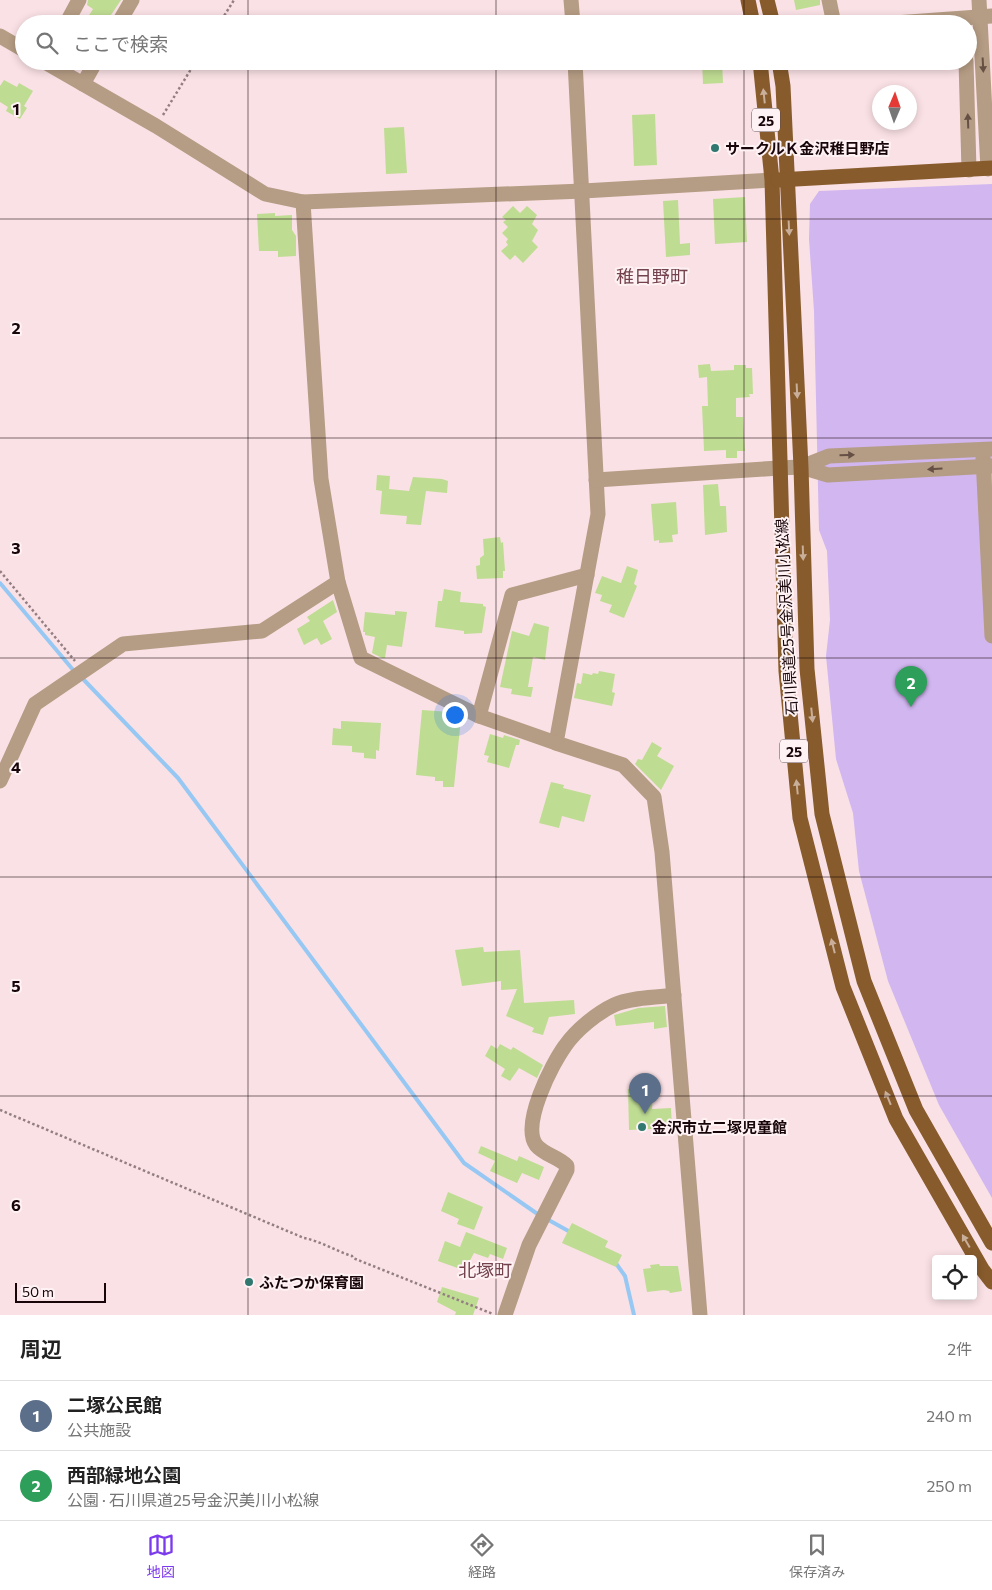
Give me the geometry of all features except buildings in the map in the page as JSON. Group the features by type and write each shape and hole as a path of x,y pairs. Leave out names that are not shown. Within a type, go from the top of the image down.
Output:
{"main road":[{"path":"748,0 751,15"},
{"path":"767,0 771,15"},
{"name":"石川県道25号金沢美川小松線","path":"762,70 780,180 801,467 807,669 822,814 867,990 916,1110 992,1242"},
{"name":"石川県道25号金沢美川小松線","path":"779,70 779,468 786,671 800,818 843,987 896,1119 982,1269 992,1282"},
{"path":"780,180 990,168"}],"street":[{"path":"71,15 79,0"},
{"path":"123,15 132,0"},
{"path":"571,0 572,15"},
{"path":"829,0 832,15"},
{"path":"977,15 979,0"},
{"path":"977,30 990,168"},
{"path":"0,36 15,45"},
{"path":"59,70 156,126 265,194 303,202 583,191 780,180"},
{"path":"83,84 91,70"},
{"path":"556,743 598,514 576,70"},
{"path":"966,70 970,170"},
{"path":"303,202 321,479 338,582 361,658 479,716 623,765 654,796 662,852 700,1315"},
{"path":"596,480 801,467 829,456 987,449 992,636"},
{"path":"801,467 828,476 988,466"},
{"path":"479,716 512,595 587,575"},
{"path":"0,781 34,704 123,644 262,632 338,582"},
{"path":"506,1314 529,1245 568,1170 568,1166 563,1161 547,1154 535,1144 532,1130 535,1108 542,1087 565,1046 589,1022 614,1005 674,995"}],"path":[{"path":"225,15 234,0"},
{"path":"156,126 191,70"},
{"path":"0,570 84,671"},
{"path":"0,1110 304,1238 313,1240 404,1280 472,1305 506,1314"}],"shaded area":[{"path":"992,184 992,1198 939,1105 888,981 859,871 853,813 836,759 826,656 830,620 827,551 819,530 814,311 809,239 810,204 819,191"}],"waterway":[{"path":"0,583 74,671"},
{"path":"84,680 178,778 464,1163 539,1215"},
{"path":"545,1218 572,1233"},
{"path":"615,1262 625,1276 634,1315"}],"place":[{"name":"サークルＫ金沢稚日野店","path":"715,148"},
{"name":"西部緑地公園","path":"911,707"},
{"name":"二塚公民館","path":"645,1114"},
{"name":"金沢市立二塚児童館","path":"642,1127"},
{"name":"ふたつか保育園","path":"249,1282"}],"district":[{"name":"稚日野町","path":"652,276"},
{"name":"北塚町","path":"485,1270"}]}
